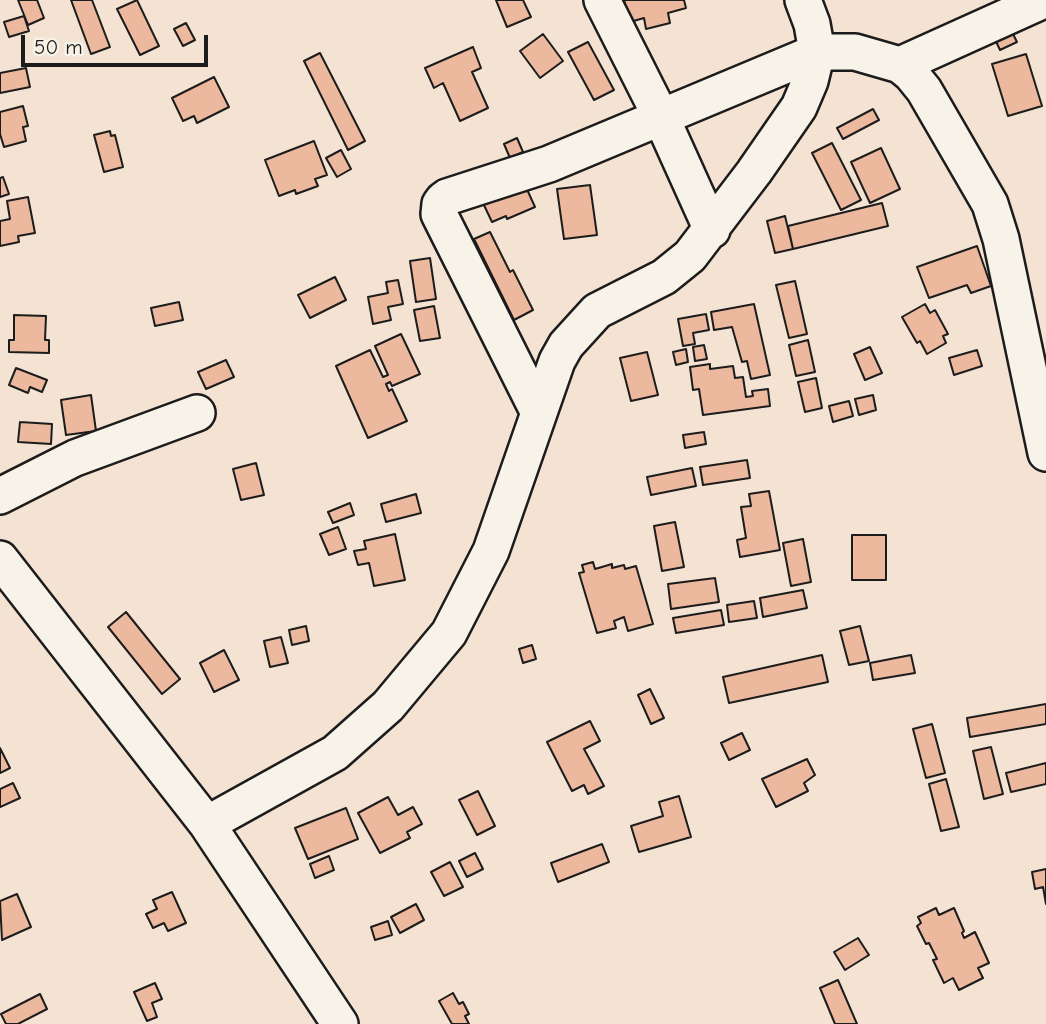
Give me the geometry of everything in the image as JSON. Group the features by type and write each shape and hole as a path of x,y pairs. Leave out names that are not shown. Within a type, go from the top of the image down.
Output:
{"street":[{"path":"602,0 662,117 712,230"},
{"path":"207,824 335,753 388,706 449,633 491,551 557,361 566,345 597,311 664,277 690,256 712,230 799,107 810,81 817,52 812,23 803,0"},
{"path":"900,65 1044,0"},
{"path":"539,413 439,214 440,204 447,197 549,163 817,52 855,52 900,65 924,90 990,204 1037,370 1046,453"},
{"path":"0,496 75,458 197,412"},
{"path":"0,559 207,824 340,1024"}],"building":[{"path":"18,0 37,0 44,18 28,25"},
{"path":"71,0 92,0 110,47 91,54"},
{"path":"137,0 159,46 140,55 117,9"},
{"path":"496,0 523,0 531,17 507,27"},
{"path":"624,0 684,0 686,8 668,13 670,23 646,29 644,18 630,22"},
{"path":"24,16 29,31 9,37 4,22"},
{"path":"186,23 195,40 183,46 174,29"},
{"path":"1009,26 1017,42 1000,50 992,33"},
{"path":"543,34 563,61 540,78 520,51"},
{"path":"588,42 614,90 594,100 568,52"},
{"path":"473,47 481,68 472,72 488,108 460,121 443,83 434,88 425,68"},
{"path":"320,53 365,141 348,150 304,61"},
{"path":"1026,54 1042,106 1008,116 992,64"},
{"path":"26,68 30,87 0,93 0,73"},
{"path":"214,77 229,107 197,123 194,116 183,121 172,98"},
{"path":"23,106 28,126 23,127 26,141 4,147 0,134 0,112"},
{"path":"873,109 879,120 843,139 837,128"},
{"path":"110,131 111,136 115,135 123,167 104,172 94,135"},
{"path":"517,138 523,152 510,158 504,144"},
{"path":"314,141 327,175 315,179 318,186 296,194 295,190 279,196 265,160"},
{"path":"832,143 861,200 841,210 812,153"},
{"path":"881,148 900,189 870,203 851,162"},
{"path":"341,150 351,169 337,177 326,158"},
{"path":"3,177 9,194 0,197 0,178"},
{"path":"525,185 535,207 507,219 506,216 492,222 483,203"},
{"path":"590,185 597,235 564,239 557,189"},
{"path":"28,197 35,233 18,236 19,242 0,246 0,221 10,219 7,201"},
{"path":"882,203 888,226 793,249 788,226"},
{"path":"785,216 793,249 775,253 767,221"},
{"path":"490,232 533,310 514,320 474,239"},
{"path":"977,246 991,286 971,293 967,285 929,298 917,267"},
{"path":"430,258 436,299 416,302 410,261"},
{"path":"335,277 346,300 310,318 298,295"},
{"path":"398,280 403,304 388,307 391,320 373,324 368,297 388,293 386,282"},
{"path":"795,281 807,334 789,338 776,285"},
{"path":"179,302 183,320 155,326 151,308"},
{"path":"754,304 770,375 751,379 747,361 742,362 732,327 714,330 711,312"},
{"path":"925,304 930,313 935,310 948,334 943,336 946,343 927,354 920,341 917,343 902,317"},
{"path":"434,306 440,338 420,341 414,310"},
{"path":"706,314 709,330 693,333 695,344 683,346 678,319"},
{"path":"14,315 46,316 45,340 49,340 49,353 9,352 9,340 14,340"},
{"path":"401,334 420,374 392,386 390,382 386,384 389,391 392,389 407,421 368,438 336,366 370,350 383,377 388,375 375,346"},
{"path":"808,340 815,372 796,376 789,345"},
{"path":"704,345 707,359 695,361 693,347"},
{"path":"870,347 882,373 865,380 854,354"},
{"path":"686,349 688,362 676,365 673,352"},
{"path":"977,350 982,366 954,375 949,358"},
{"path":"647,352 658,395 631,401 620,358"},
{"path":"226,360 234,377 206,389 198,372"},
{"path":"710,364 710,369 733,366 735,378 743,377 746,397 753,396 752,391 768,389 770,406 703,415 699,389 693,390 690,367"},
{"path":"16,368 47,380 42,392 30,387 28,393 9,385"},
{"path":"816,378 822,408 805,412 798,382"},
{"path":"91,395 96,431 66,435 61,400"},
{"path":"873,395 876,410 859,415 855,399"},
{"path":"849,401 853,416 833,422 829,406"},
{"path":"20,422 52,424 51,444 18,442"},
{"path":"704,432 706,444 685,448 683,435"},
{"path":"747,460 750,478 703,485 700,467"},
{"path":"256,463 264,495 241,500 233,469"},
{"path":"692,468 696,486 651,495 647,477"},
{"path":"769,491 780,550 740,557 737,540 746,538 741,507 751,506 749,494"},
{"path":"416,494 421,513 386,522 381,504"},
{"path":"350,503 354,515 333,523 328,512"},
{"path":"675,522 684,567 662,571 654,526"},
{"path":"338,527 346,549 329,555 320,534"},
{"path":"395,534 405,580 374,586 369,563 358,565 354,551 366,549 364,541"},
{"path":"852,535 886,535 886,580 852,580"},
{"path":"803,539 811,582 791,586 783,543"},
{"path":"593,562 595,569 612,564 612,568 636,566 653,624 628,631 624,617 614,621 616,628 597,633 579,573 584,572 582,565"},
{"path":"715,578 719,602 671,609 668,584"},
{"path":"803,590 807,608 763,617 760,598"},
{"path":"754,601 757,618 729,622 727,605"},
{"path":"721,610 724,625 676,633 673,618"},
{"path":"126,612 180,679 162,694 108,627"},
{"path":"306,626 309,641 292,645 289,630"},
{"path":"860,626 869,661 849,665 840,631"},
{"path":"281,637 288,663 270,667 264,641"},
{"path":"532,645 536,659 523,663 519,649"},
{"path":"224,650 239,680 214,692 200,663"},
{"path":"822,655 828,682 729,703 723,677"},
{"path":"911,655 915,673 873,680 870,663"},
{"path":"650,689 664,718 651,724 638,695"},
{"path":"1046,704 1046,724 970,737 967,718"},
{"path":"590,721 600,741 584,749 604,786 588,794 584,785 572,791 547,742"},
{"path":"932,724 945,773 926,778 913,729"},
{"path":"742,733 750,750 729,760 721,743"},
{"path":"991,747 1003,794 984,799 973,751"},
{"path":"0,748 10,768 0,773"},
{"path":"807,759 815,775 804,783 808,791 776,807 762,779"},
{"path":"1046,763 1046,784 1011,792 1006,773"},
{"path":"946,779 959,827 941,831 929,784"},
{"path":"13,783 20,798 0,807 0,789"},
{"path":"478,791 495,826 477,835 459,800"},
{"path":"679,796 691,837 639,852 631,826 663,816 659,802"},
{"path":"388,797 398,815 413,807 422,824 407,832 410,838 380,853 358,813"},
{"path":"346,808 358,839 308,859 295,828"},
{"path":"602,844 609,862 558,882 551,863"},
{"path":"475,853 483,869 467,877 459,861"},
{"path":"329,856 334,870 315,878 310,864"},
{"path":"450,862 463,887 444,896 431,872"},
{"path":"1046,869 1046,904 1043,887 1035,889 1032,872"},
{"path":"172,892 186,923 168,931 164,923 153,928 146,914 157,909 153,900"},
{"path":"17,894 31,927 2,940 0,901"},
{"path":"416,904 424,920 400,933 391,917"},
{"path":"936,908 939,915 954,908 964,931 964,938 975,932 989,963 978,968 983,978 959,990 953,978 944,983 933,960 937,959 917,926 921,923 918,917"},
{"path":"388,921 392,935 375,940 371,927"},
{"path":"858,938 869,955 845,970 834,952"},
{"path":"838,980 857,1024 835,1024 820,988"},
{"path":"155,983 162,999 152,1003 157,1017 147,1021 134,992"},
{"path":"453,993 459,1004 463,1002 469,1014 465,1016 469,1024 452,1024 439,1001"},
{"path":"40,994 47,1009 18,1024 6,1024 1,1014"}]}
